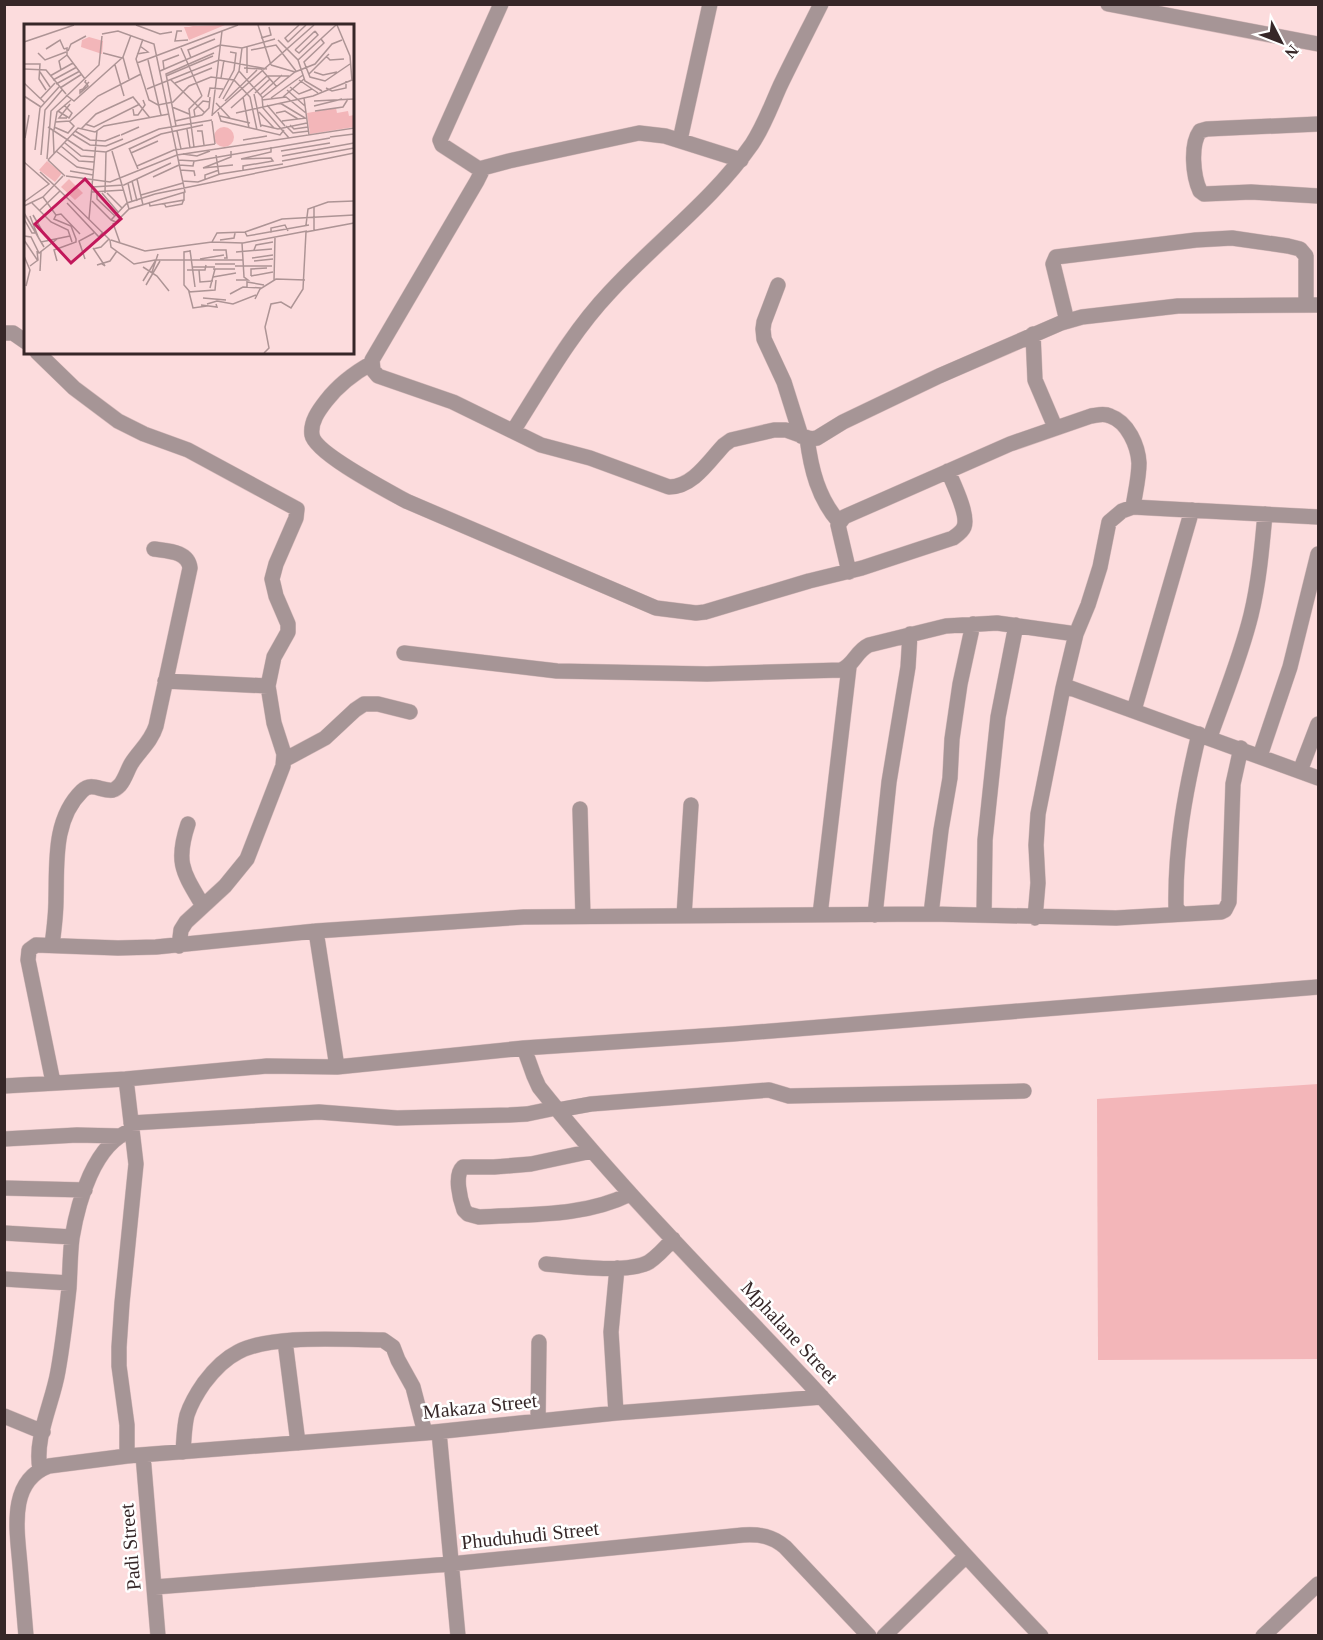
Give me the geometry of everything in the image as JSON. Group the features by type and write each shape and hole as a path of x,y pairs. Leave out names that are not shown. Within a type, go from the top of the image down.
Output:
{"street":[{"path":"501,4 440,140 442,145 479,169 481,173 372,363 351,375 332,393 318,411 313,424 312,437 331,457 406,501 656,608 705,612 809,581 849,572 953,538 965,525 948,471"},
{"path":"680,140 710,4"},
{"path":"513,431 592,312 610,291 741,160 763,127 796,51 821,4"},
{"path":"1108,4 1318,44"},
{"path":"1318,124 1207,129 1200,131 1194,144 1195,177 1200,191 1204,194 1251,192 1318,196"},
{"path":"479,169 509,160 639,133 680,140 741,160"},
{"path":"372,363 373,370 378,376 453,402 541,445 590,458 669,487 682,486 690,481 731,440 774,430 786,430 804,437 817,438 843,422 939,375 1067,321 1082,317 1178,306 1312,305 1306,256 1300,249 1262,241 1232,238 1196,240 1056,257 1053,264 1067,321"},
{"path":"778,285 764,322 764,339 784,382 824,503 839,522 849,572"},
{"path":"4,333 13,333 24,341"},
{"path":"1033,334 1035,380 1055,427"},
{"path":"39,354 74,388 117,421 144,434 188,450 297,509 296,518 272,572 272,585 288,624 288,633 274,657 268,686 274,723 284,760 261,827 247,859 225,886 183,926 179,946"},
{"path":"839,522 844,517 999,448 1055,427 1104,414 1122,423 1130,434 1138,454 1139,465 1133,507"},
{"path":"1035,918 1038,883 1036,845 1038,814 1076,634 1097,576 1109,522 1118,514 1133,507 1318,517"},
{"path":"1134,710 1192,510"},
{"path":"1180,913 1176,907 1177,852 1186,788 1251,614 1265,514"},
{"path":"52,945 56,901 56,860 60,832 65,818 85,788 93,786 112,790 121,783 131,764 153,735 190,568 182,555 154,549"},
{"path":"1260,756 1290,668 1318,554"},
{"path":"820,915 849,667 862,648 876,642 946,626 997,622 1076,634"},
{"path":"931,915 950,778 952,739 960,684 973,624"},
{"path":"984,915 985,840 998,717 1016,625"},
{"path":"875,915 889,782 908,668 910,634"},
{"path":"404,653 557,671 707,674 841,670 849,667"},
{"path":"165,681 268,686"},
{"path":"1065,686 1241,748 1318,778"},
{"path":"284,760 325,738 364,704 378,704 410,712"},
{"path":"1300,771 1318,724"},
{"path":"53,1082 28,960 32,946 118,948 179,946 316,930 524,917 984,915 1035,918 1127,918 1180,913 1213,914 1225,910 1228,906 1233,784 1241,748"},
{"path":"684,916 692,805"},
{"path":"580,809 583,917"},
{"path":"188,824 180,858 188,881 203,906"},
{"path":"316,930 337,1068"},
{"path":"4,1086 126,1079 267,1066 337,1068 524,1047 734,1034 1318,987"},
{"name":"Mphalane Street","path":"524,1047 539,1087 592,1151 822,1397 965,1557 1041,1635"},
{"path":"126,1079 128,1130 136,1164 122,1303 119,1366 127,1425 127,1456"},
{"path":"4,1138 77,1135 309,1112 397,1118 497,1116 527,1114 591,1104 769,1090 789,1096 1024,1091"},
{"path":"26,1635 16,1513 24,1488 40,1469 38,1458 58,1370 69,1283 72,1237 85,1190 99,1158 112,1142 128,1130"},
{"path":"592,1151 522,1165 463,1167 458,1175 464,1210 468,1214 479,1217 582,1210 614,1202 630,1194"},
{"path":"4,1188 85,1190"},
{"path":"4,1233 72,1237"},
{"path":"546,1264 618,1268 648,1263 673,1239"},
{"path":"616,1413 611,1332 618,1268"},
{"path":"4,1278 69,1283"},
{"path":"183,1452 187,1418 192,1402 211,1374 224,1361 238,1352 254,1346 285,1341 383,1340 391,1343 432,1432 458,1635"},
{"path":"285,1341 298,1443"},
{"path":"538,1342 538,1421"},
{"name":"Makaza Street","path":"40,1469 127,1456 432,1432 616,1413 822,1397"},
{"path":"4,1416 43,1432"},
{"name":"Padi Street","path":"143,1455 158,1635"},
{"name":"Phuduhudi Street","path":"155,1587 450,1564 743,1535 765,1535 785,1547 869,1635"},
{"path":"884,1635 965,1557"},
{"path":"1263,1635 1318,1584"}],"shaded area":[{"path":"1318,1084 1318,1359 1098,1360 1097,1099"}]}
